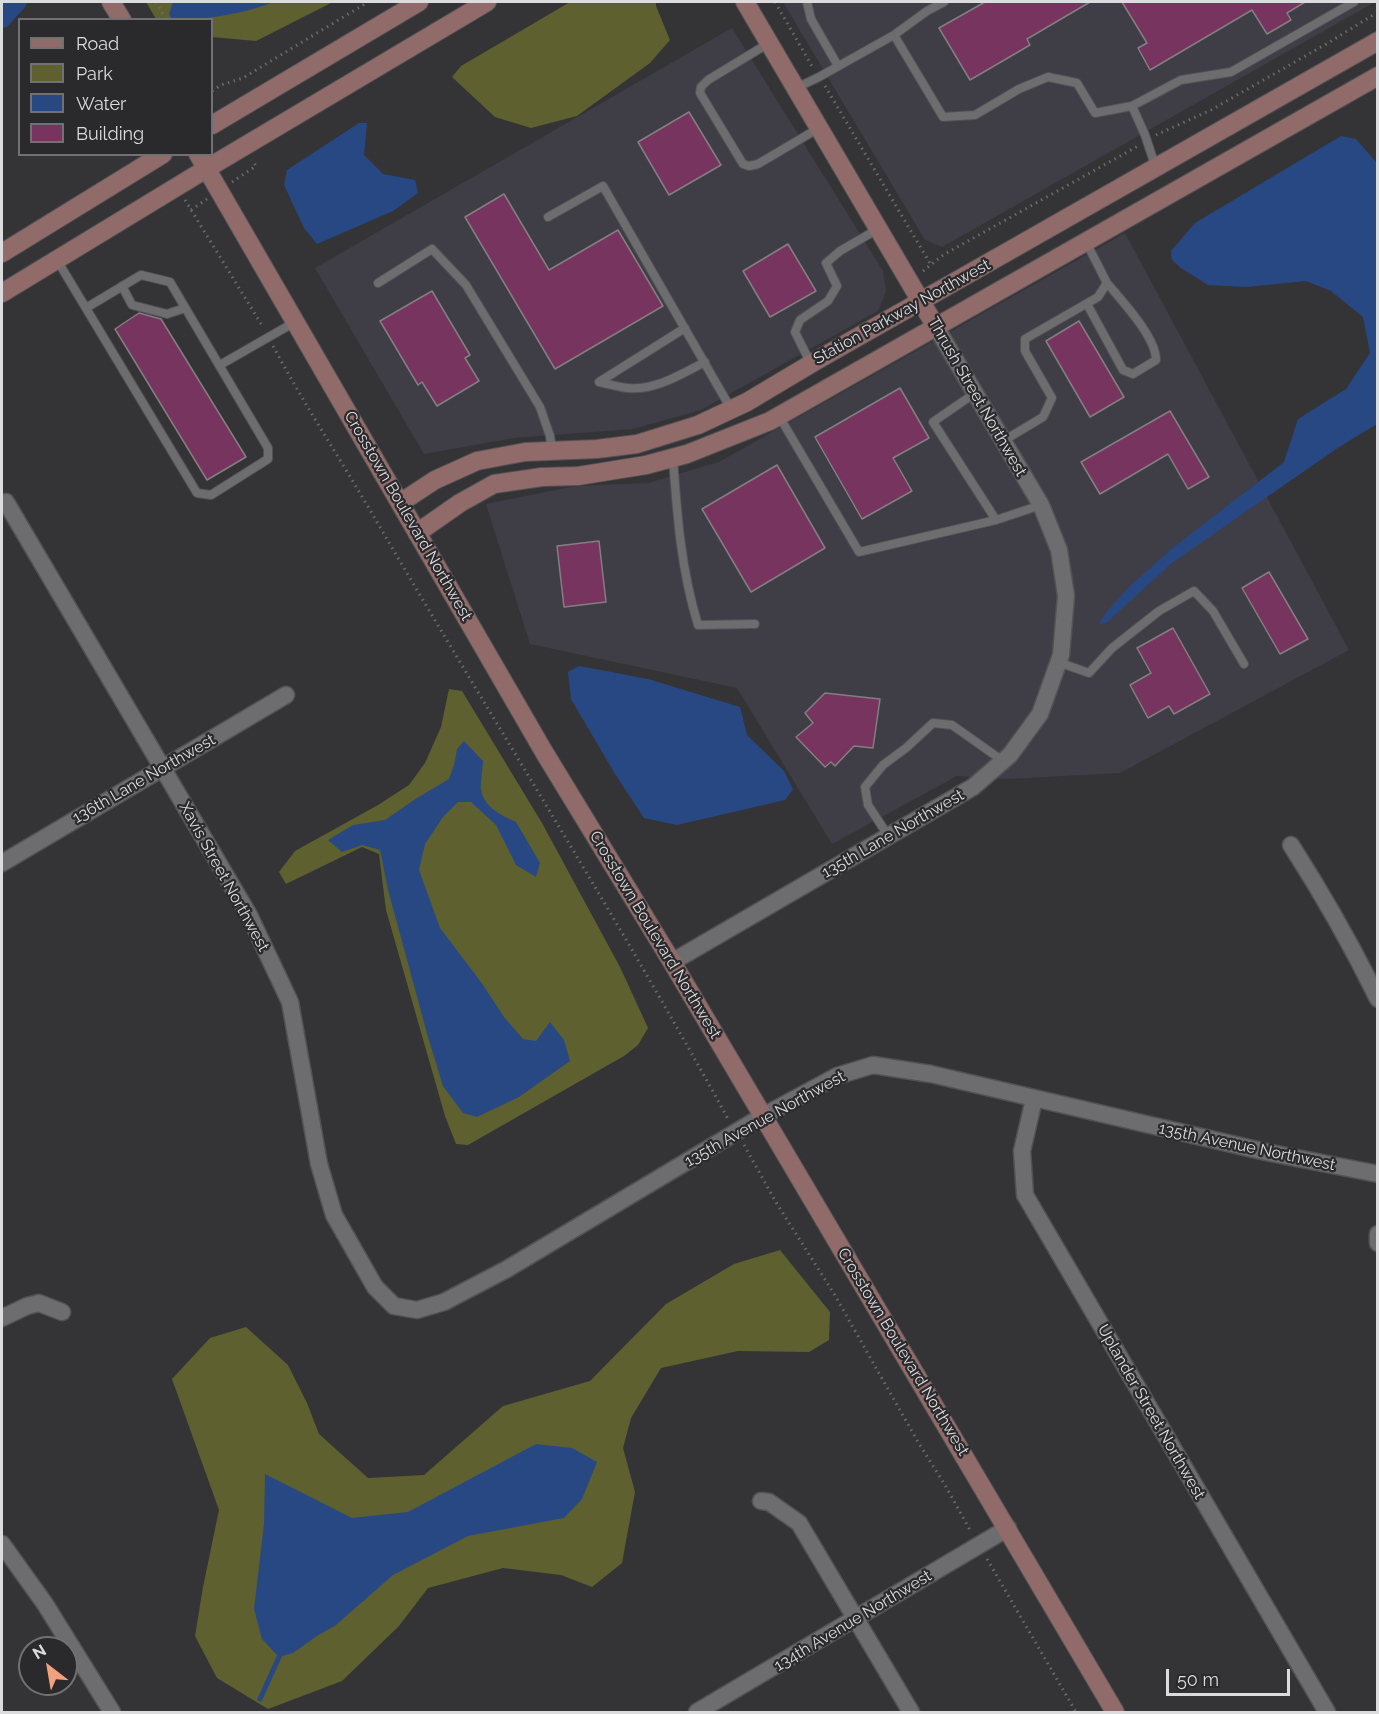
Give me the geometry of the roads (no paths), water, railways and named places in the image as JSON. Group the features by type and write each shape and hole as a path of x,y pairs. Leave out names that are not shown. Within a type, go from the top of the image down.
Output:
{"street":[{"path":"111,2 121,18"},
{"path":"213,124 418,2"},
{"path":"213,155 487,2"},
{"name":"Thrush Street Northwest","path":"745,2 1041,505 1059,550 1066,596 1060,658"},
{"name":"Station Parkway Northwest","path":"400,503 435,480 477,461 525,452 597,449 637,444 698,425 731,410 1377,42"},
{"name":"Station Parkway Northwest","path":"417,533 460,503 494,484 555,476 578,476 646,465 673,458 779,416 1377,76"},
{"path":"2,253 161,156"},
{"path":"2,293 57,260 202,161"},
{"name":"Crosstown Boulevard Northwest","path":"202,161 544,752 672,962 1008,1528 1115,1713"},
{"path":"731,410 741,432"},
{"path":"552,450 555,476"},
{"name":"Xavis Street Northwest","path":"6,502 249,915 290,1002 319,1164 334,1215 375,1287 394,1306"},
{"name":"135th Lane Northwest","path":"672,962 973,787 1010,754 1040,714 1060,658"},
{"name":"136th Lane Northwest","path":"2,863 286,695"},
{"path":"1292,845 1356,954 1377,999"},
{"name":"135th Avenue Northwest","path":"394,1306 417,1310 444,1302 507,1269 763,1116 837,1077 873,1065 931,1074 1266,1152 1377,1174"},
{"name":"Uplander Street Northwest","path":"1034,1099 1022,1151 1025,1195 1327,1713"},
{"path":"1377,1234 1377,1243"},
{"path":"2,1318 39,1303 62,1312"},
{"path":"761,1501 769,1502 799,1523 911,1713"},
{"name":"134th Avenue Northwest","path":"697,1713 1008,1528"},
{"path":"2,1544 45,1604 112,1713"}],"lane":[{"path":"807,2 811,19 838,66"},
{"path":"921,2 927,11"},
{"path":"796,88 894,35 927,11 944,2"},
{"path":"894,35 943,117 975,115 1019,89 1048,77 1077,83 1095,113 1132,106 1181,80 1231,72 1354,2"},
{"path":"769,43 708,80 701,87 700,93 711,114 743,164 749,166 758,164 819,128"},
{"path":"1132,106 1146,135 1156,168"},
{"path":"548,217 603,186 731,410"},
{"path":"811,364 795,332 800,320 828,301 837,286 826,263 840,250 879,229"},
{"path":"1086,242 1107,283 1137,318 1156,351 1155,360 1133,374 1123,370 1087,304"},
{"path":"378,283 432,249 466,285 540,407 550,436 552,450"},
{"path":"57,260 197,493 211,495 268,459 268,448 170,282 141,275 86,308"},
{"path":"1003,441 1043,417 1052,398 1025,351 1025,339 1098,297 1107,283"},
{"path":"122,286 132,305 167,314 185,308"},
{"path":"220,365 295,322"},
{"path":"685,328 599,382 629,388 650,387 705,362"},
{"path":"975,393 933,422 996,520"},
{"path":"779,416 859,552 996,520 1041,505"},
{"path":"673,458 679,537 691,604 698,624 755,624"},
{"path":"1060,658 1089,673 1112,648 1159,611 1194,591 1213,611 1244,664"},
{"path":"890,837 867,805 865,787 883,765 933,723 952,725 1003,761"}],"water":[{"path":"2,2 27,2 7,27 2,28"},
{"path":"173,2 274,2 249,10 204,18 171,18 169,14"},
{"path":"359,123 367,123 364,155 383,174 415,180 418,193 393,211 317,244 304,228 284,185 287,170"},
{"path":"1341,136 1356,139 1377,163 1377,424 1339,447 1172,563 1106,623 1098,624 1129,587 1170,550 1284,462 1298,419 1346,389 1370,353 1363,317 1331,291 1306,281 1246,287 1208,285 1172,260 1171,251 1195,223"},
{"path":"579,666 648,679 740,707 747,735 784,771 793,789 785,800 677,825 644,818 571,699 568,672"},
{"path":"464,741 483,761 481,788 486,801 500,814 516,822 540,863 536,877 516,865 496,825 471,802 458,802 443,817 425,844 419,870 440,928 504,1017 523,1039 536,1041 550,1022 564,1040 570,1061 519,1097 477,1117 463,1113 443,1086 388,890 380,850 362,845 342,852 328,840 353,825 385,820 449,779 457,749"},
{"path":"536,1444 572,1448 597,1462 582,1499 564,1518 468,1536 393,1575 336,1625 293,1653 279,1657 262,1639 254,1609 264,1524 265,1474 352,1518 408,1512"}],"waterway":[{"path":"260,1699 279,1657"}]}
